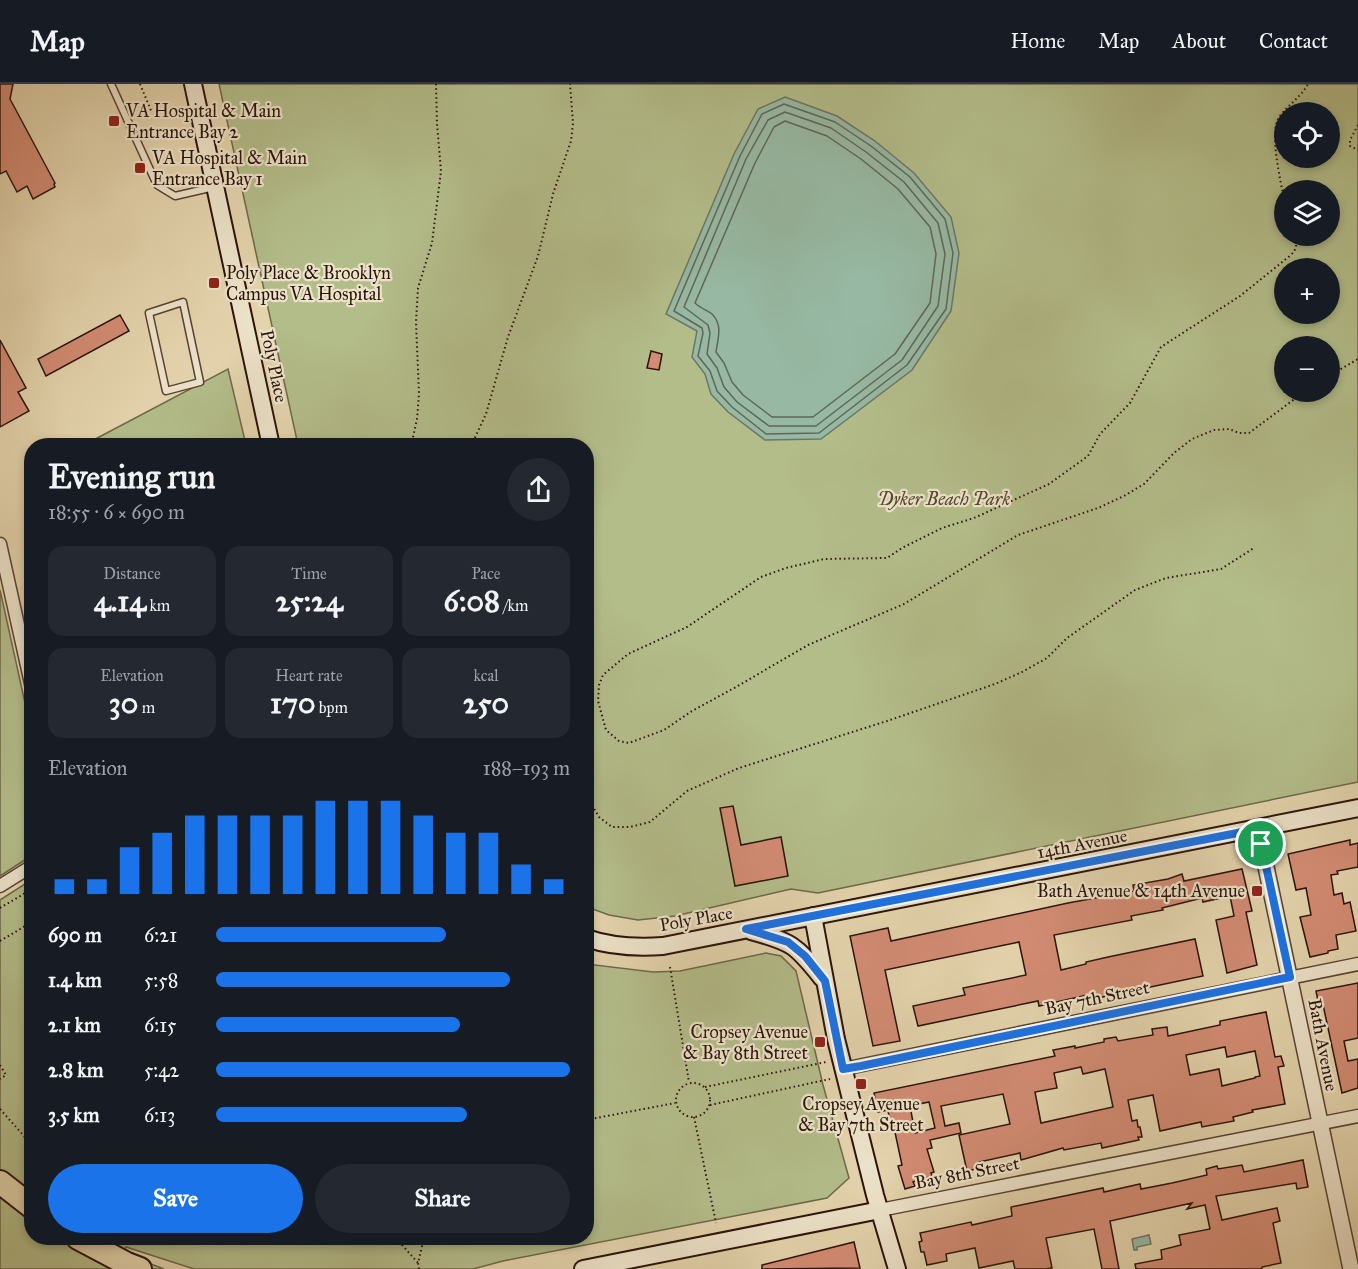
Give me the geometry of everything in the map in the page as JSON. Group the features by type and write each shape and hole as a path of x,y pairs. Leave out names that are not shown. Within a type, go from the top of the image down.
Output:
{"highway":[{"path":"0,1182 24,1201"},
{"path":"91,1245 140,1269"}],"main road":[{"name":"Poly Place","path":"193,84 269,438"},
{"name":"14th Avenue","path":"813,916 1358,808"},
{"name":"Poly Place","path":"594,941 636,948 663,946 813,916"},
{"path":"813,916 825,981 837,1074 897,1269"},
{"path":"746,929 788,942 805,956 825,981"},
{"name":"Bay 8th Street","path":"583,1269 652,1259 880,1210"}],"street":[{"path":"0,544 24,652"},
{"name":"Bath Avenue","path":"1258,829 1351,1269"},
{"path":"0,886 24,871"},
{"name":"Bay 7th Street","path":"837,1074 1358,964"},
{"name":"Bay 8th Street","path":"880,1210 1358,1116"}],"lane":[{"path":"111,84 157,185 175,196 216,187"},
{"path":"183,302 200,382 166,391 148,313 183,302"}],"path":[{"path":"140,84 152,113"},
{"path":"413,438 419,394 416,322 418,288 432,243 441,171 436,84"},
{"path":"475,438 486,414 508,337 538,256 553,194 571,141 573,123 570,84"},
{"path":"1281,180 1275,135 1278,118 1304,93 1308,84"},
{"path":"1358,125 1350,140 1350,146 1358,150"},
{"path":"1291,402 1249,433 1239,433 1228,429 1214,430 1192,439 1174,453 1144,484 1124,496 1098,508 1018,535 904,604 808,645 701,705 664,730 628,743 619,741 606,730 598,701 599,686 603,675 628,654 687,627 761,577 824,559 887,558 942,528 974,518 1049,484 1088,456 1100,434 1130,403 1161,347 1240,296 1291,255 1296,246"},
{"path":"1340,369 1358,358"},
{"path":"594,809 598,817 612,827 630,827 650,822 687,792 739,768 887,721 995,684 1022,672 1047,658 1067,638 1135,590 1166,578 1221,569 1254,548"},
{"path":"0,908 24,894"},
{"path":"0,941 24,927"},
{"path":"670,967 689,1083"},
{"path":"705,1087 826,1062"},
{"path":"0,1065 6,1075 0,1079"},
{"path":"710,1105 837,1074"},
{"path":"695,1082 705,1087 711,1097 710,1105 705,1113 694,1117 680,1112 676,1102 677,1092 684,1084 689,1083 695,1082"},
{"path":"594,1118 676,1102"},
{"path":"0,1109 24,1135"},
{"path":"694,1117 716,1223"},
{"path":"402,1245 418,1263"},
{"path":"419,1269 418,1263 422,1245"}],"green space":[{"name":"Dyker Beach Park","path":"219,84 1358,84 1358,782 818,893 791,889 675,916 638,920 609,915 594,910 594,438 296,438"},
{"path":"228,369 244,438 97,438"},
{"path":"0,590 24,698 24,861 0,876"},
{"path":"24,885 24,1245 585,1245 473,1269 194,1269 126,1247 123,1253 164,1269 0,1269 0,900"},
{"path":"766,953 781,956 796,971 823,1085 849,1178 827,1198 594,1243 594,965 653,972 680,971"}],"water":[{"path":"785,97 837,116 875,141 914,173 951,217 959,253 951,311 912,370 821,439 765,440 728,412 711,394 705,374 692,357 697,331 666,314 734,154 758,109"},
{"path":"1149,1235 1151,1244 1137,1247 1137,1250 1134,1250 1132,1239"}],"building":[{"path":"0,84 13,84 10,99 55,183 55,187 33,199 27,186 17,192 6,171 0,174"},
{"path":"120,315 129,331 46,376 38,359"},
{"path":"0,340 26,388 18,392 29,411 0,427"},
{"path":"651,351 662,354 659,370 647,368"},
{"path":"733,806 741,845 781,837 788,876 735,886 720,808"},
{"path":"1350,840 1350,845 1358,843 1358,867 1337,871 1338,874 1331,875 1334,895 1342,893 1344,904 1350,902 1356,931 1336,935 1338,949 1310,957 1300,917 1311,915 1306,888 1296,890 1288,854"},
{"path":"1242,869 1252,911 1246,912 1257,965 1227,973 1216,920 1234,916 1230,896 1203,902 1202,898 1162,908 1163,910 1131,916 1132,920 1054,935 1061,970 1086,964 1086,962 1195,939 1203,976 1093,999 1092,994 1039,1006 1038,1001 918,1026 913,1006 965,995 963,988 1026,975 1019,942 885,970 900,1041 873,1046 850,936 888,928 891,941 1134,891 1133,885 1168,879 1182,874 1184,881"},
{"path":"1358,983 1358,1038 1344,1041 1348,1061 1358,1059 1358,1088 1342,1093 1322,1000 1318,1001 1316,991"},
{"path":"1266,1012 1275,1057 1281,1056 1284,1066 1278,1067 1285,1104 1252,1110 1253,1112 1233,1117 1234,1121 1202,1127 1201,1122 1160,1131 1153,1095 1128,1100 1132,1121 1137,1120 1138,1127 1140,1127 1142,1137 1138,1137 1139,1140 1102,1148 1101,1143 1064,1150 1063,1148 1021,1160 1020,1153 979,1162 980,1168 967,1171 959,1135 1010,1124 1003,1094 941,1106 945,1126 959,1123 961,1133 930,1140 932,1148 927,1149 934,1172 931,1173 932,1176 913,1182 915,1186 905,1189 898,1166 902,1165 893,1123 890,1123 888,1110 878,1112 874,1093 1055,1056 1053,1050 1104,1042 1104,1039 1116,1037 1118,1041 1153,1035 1152,1029 1167,1027 1168,1036 1220,1025 1220,1021","holes":["1225,1047 1227,1057 1255,1051 1260,1076 1222,1086 1219,1069 1190,1075 1186,1055","1081,1067 1083,1074 1105,1069 1113,1107 1041,1123 1035,1092 1057,1088 1054,1073","929,1102 935,1128 915,1133 910,1106"]},
{"path":"1303,1160 1308,1187 1297,1189 1296,1183 1216,1196 1222,1220 1277,1208 1280,1221 1273,1223 1281,1263 1262,1267 1262,1269 1136,1269 1135,1264 1162,1259 1161,1250 1181,1245 1179,1235 1210,1229 1205,1205 1187,1209 1192,1203 1110,1221 1119,1269 1102,1269 1094,1229 1046,1238 1052,1268 1046,1269 1015,1269 1013,1261 979,1268 975,1248 946,1254 947,1261 927,1265 924,1252 921,1252 920,1233 1012,1216 1011,1207 1103,1188 1104,1192 1140,1184 1141,1189 1172,1183 1207,1175 1206,1169 1217,1166 1218,1169 1242,1165 1244,1172"},
{"path":"854,1242 860,1268 762,1269 762,1265"}],"place":[{"name":"VA Hospital & Main Entrance Bay 2","path":"114,121"},
{"name":"VA Hospital & Main Entrance Bay 1","path":"140,168"},
{"name":"Poly Place & Brooklyn Campus VA Hospital","path":"214,283"},
{"name":"Bath Avenue & 14th Avenue","path":"1257,891"},
{"name":"Cropsey Avenue & Bay 8th Street","path":"820,1042"},
{"name":"Cropsey Avenue & Bay 7th Street","path":"861,1084"}],"route":[{"path":"1258,829 1261,844 1290,977 843,1069 825,981 805,956 788,942 746,929 1258,829"}]}
